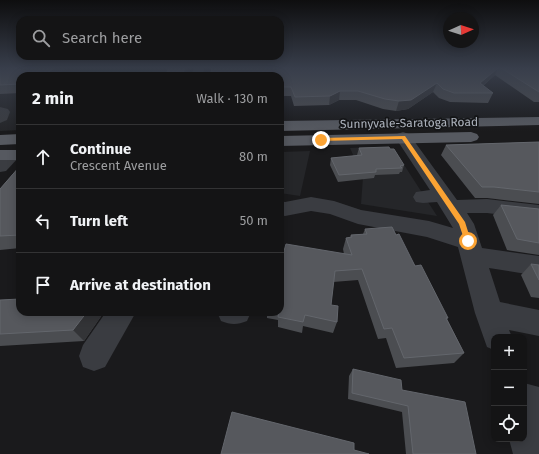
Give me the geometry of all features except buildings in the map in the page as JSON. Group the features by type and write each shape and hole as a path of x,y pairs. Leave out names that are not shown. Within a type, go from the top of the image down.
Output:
{"main road":[{"name":"Sunnyvale-Saratoga Road","path":"284,126 539,121"},
{"name":"Sunnyvale-Saratoga Road","path":"284,141 403,137 539,136"},
{"path":"0,140 16,139"}],"street":[{"path":"403,137 439,200 462,224 493,325 539,323"},
{"path":"0,167 11,155"},
{"path":"439,200 539,212"},
{"path":"284,211 311,204 334,208 358,217 429,229 470,248 539,266"},
{"path":"94,356 119,316"},
{"path":"527,401 539,404"},
{"path":"527,437 532,454"}],"shaded area":[{"path":"0,89 16,89 16,130 0,131"},
{"path":"370,147 384,149 399,157 437,216 361,204 363,177 350,148"},
{"path":"310,151 300,196 284,194 284,152"}],"route":[{"path":"321,140 403,137 462,224 468,241"}]}
